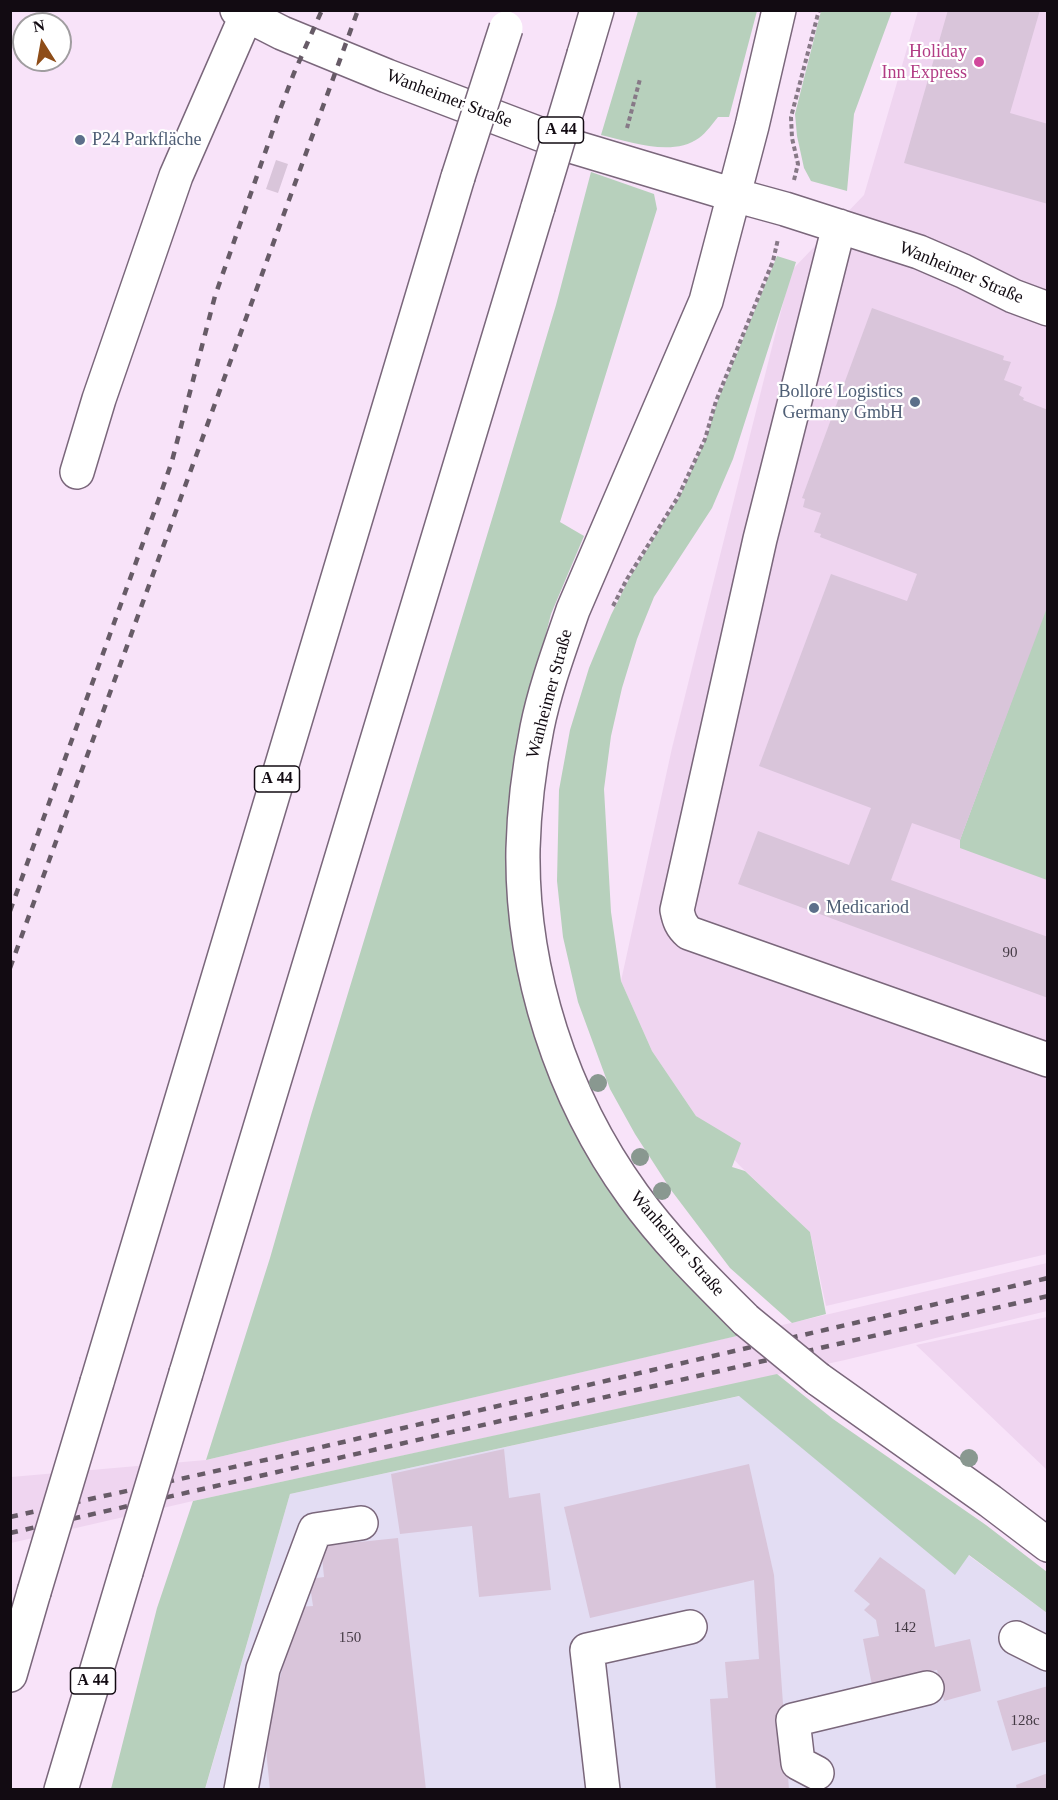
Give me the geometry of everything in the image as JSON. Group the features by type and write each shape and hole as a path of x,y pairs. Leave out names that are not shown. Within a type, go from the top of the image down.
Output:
{"main road":[{"name":"A 44","path":"61,1790 597,10"},
{"name":"Wanheimer Straße","path":"779,10 706,302 573,610 556,657 537,725 525,807 523,851 524,891 530,945 550,1028 567,1077 585,1115 609,1159 633,1195 694,1269 746,1320 818,1380 990,1501 1047,1545"},
{"name":"Wanheimer Straße","path":"241,13 288,22 387,76 574,147 785,209 919,252 1013,296 1047,309"},
{"path":"77,472 99,399 176,176 241,13"},
{"name":"A 44","path":"10,1675 458,177 508,19"},
{"path":"839,226 760,539 677,910 682,927 689,933 1047,1060"},
{"path":"241,1790 263,1669 315,1530 361,1523"},
{"path":"603,1790 587,1650 690,1627"},
{"path":"1016,1638 1047,1654"},
{"path":"817,1773 798,1763 793,1720 927,1688"}],"path":[{"path":"608,615 627,579 678,497 705,439 716,401 773,261 798,164 792,138 791,117 819,10"},
{"path":"632,110 640,79"}],"shaded area":[{"path":"918,11 1047,11 1047,1254 826,1306 810,1232 739,1165 696,1116 652,1051 621,981 672,748 791,271 864,195"},
{"path":"1047,1263 1047,1311 845,1360 193,1501 11,1543 11,1477 206,1460"},
{"path":"1048,1317 1047,1470 916,1345"},
{"path":"740,1396 955,1574 968,1555 1047,1613 1047,1789 205,1790 290,1494"}],"green space":[{"path":"638,11 757,11 729,117 718,117 702,136 689,144 677,147 651,146 601,135"},
{"path":"821,11 892,11 854,114 847,191 811,181 804,168 797,136 795,114"},
{"path":"591,172 654,194 657,209 560,522 584,536 551,614 530,698 539,1032 741,1335 206,1460 270,1258 311,1115 556,305"},
{"path":"777,256 796,262 733,459 712,508 654,597 637,639 622,688 611,736 604,789 611,912 621,981 652,1051 696,1116 741,1143 732,1167 745,1171 810,1232 826,1314 792,1323 730,1268 671,1190 635,1134 610,1089 578,1002 563,937 557,881 559,790 570,730 589,668 629,579 680,496 706,439 718,400"},
{"path":"1047,605 1047,880 960,848 960,840"},
{"path":"777,1374 833,1419 986,1525 1047,1572 1047,1613 969,1555 955,1575 739,1396 290,1494 205,1789 111,1789 157,1608 193,1501"}],"building":[{"name":"Holiday Inn Express","path":"948,10 1040,10 1010,113 1048,124 1048,204 904,163"},
{"path":"276,160 288,164 278,193 266,189"},
{"path":"872,308 1004,356 1003,360 1011,362 1004,380 1022,387 1019,395 1024,398 1023,400 1048,410 1048,605 960,840 912,823 891,880 1048,937 1048,998 738,884 758,831 849,865 871,808 759,766 831,574 907,601 917,574 820,537 821,534 814,532 821,513 803,507 805,499 802,498"},
{"path":"504,1449 509,1498 540,1493 551,1590 479,1597 472,1526 400,1534 391,1474"},
{"path":"749,1464 774,1575 789,1790 716,1790 710,1699 728,1698 725,1662 759,1659 754,1580 590,1618 564,1507"},
{"path":"398,1538 426,1790 270,1790 266,1734 299,1607 313,1606 309,1579 324,1577 321,1546"},
{"path":"880,1557 925,1590 935,1647 970,1639 981,1691 944,1701 937,1670 872,1685 863,1639 879,1636 876,1620 864,1610 870,1604 854,1591"},
{"path":"1048,1686 1048,1741 1012,1751 997,1701"},
{"path":"1048,1773 1048,1790 1017,1790 1016,1785"}],"railway":[{"path":"10,911 172,461 215,296 281,107 322,10"},
{"path":"10,968 358,10"},
{"path":"10,1517 283,1456 1048,1278"},
{"path":"10,1533 1048,1296"}],"place":[{"name":"Holiday Inn Express","path":"979,62"},
{"name":"P24 Parkfläche","path":"80,140"},
{"name":"Bolloré Logistics Germany GmbH","path":"915,402"},
{"name":"Medicariod","path":"814,908"}]}
